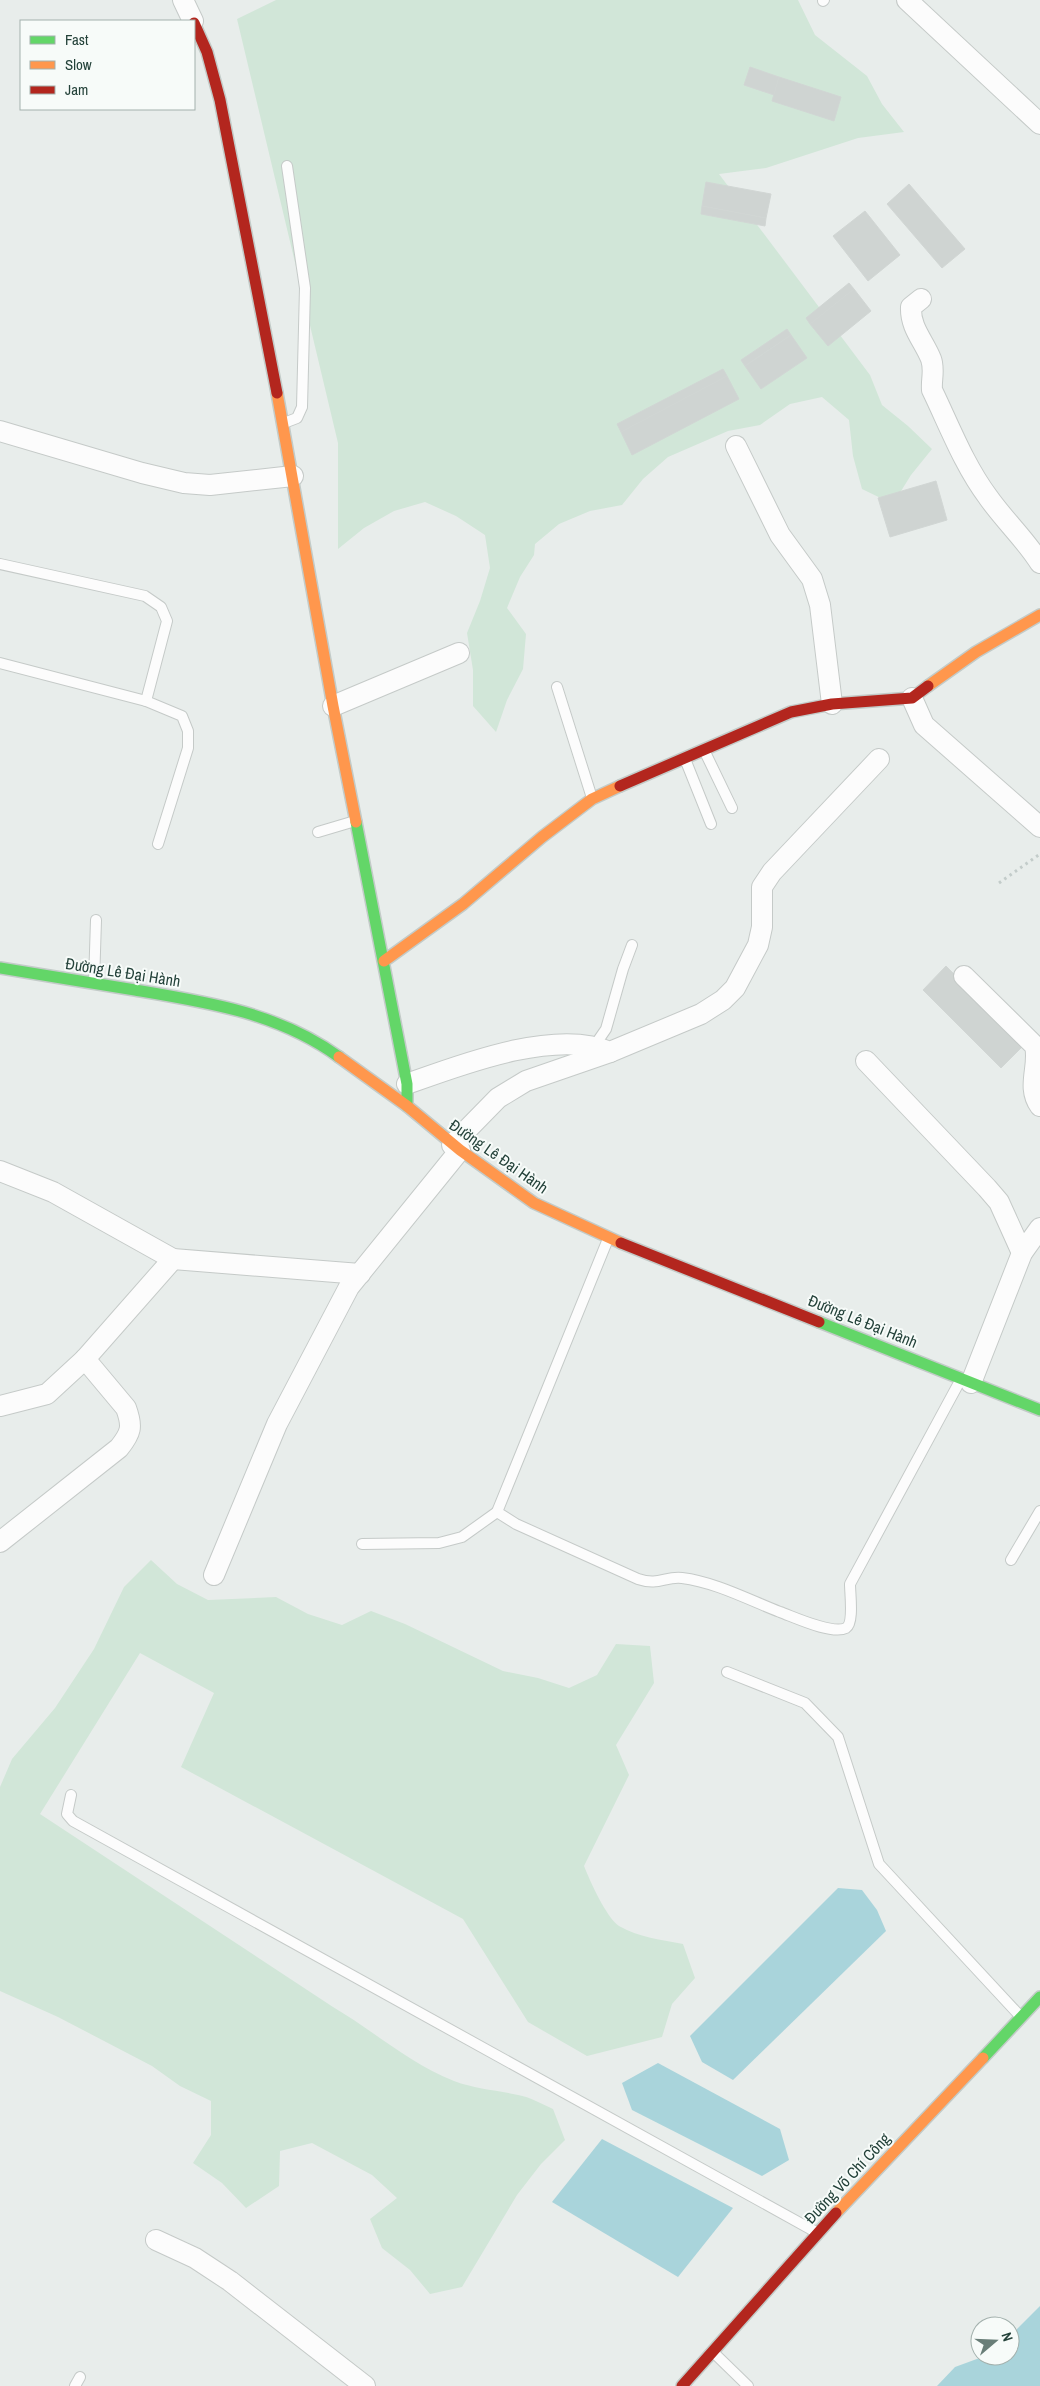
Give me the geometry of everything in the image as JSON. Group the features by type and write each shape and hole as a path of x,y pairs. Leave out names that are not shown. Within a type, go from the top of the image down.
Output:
{"street":[{"path":"183,0 192,20"},
{"path":"906,0 1040,124"},
{"path":"195,26 208,52 220,100 293,476 333,706 384,960 406,1084 407,1106"},
{"path":"922,299 911,307 911,316 919,338 931,358 934,371 931,381 932,390 974,476 987,496 1028,544 1040,564"},
{"path":"0,431 142,473 184,483 210,485 293,476"},
{"path":"736,446 780,535 812,579 820,605 832,704"},
{"path":"384,960 463,904 555,827 592,799 782,715 832,704 912,698 976,652 1040,615"},
{"path":"333,706 459,653"},
{"path":"912,698 924,725 1040,827"},
{"path":"214,1575 277,1424 349,1288 456,1148 498,1098 526,1081 602,1048 701,1014 723,1000 735,988 758,945 762,927 762,887 772,872 879,759"},
{"name":"Đường Lê Đại Hành","path":"0,971 202,1001 265,1017 319,1042 407,1106 456,1148 534,1203 608,1238 1040,1410"},
{"path":"964,976 1035,1046 1038,1054 1033,1093 1040,1106"},
{"path":"406,1084 498,1054 566,1043 602,1048"},
{"path":"866,1061 999,1202 1022,1253"},
{"path":"0,1171 53,1192 173,1259 360,1274"},
{"path":"966,1381 1022,1253 1040,1228"},
{"path":"0,1406 47,1394 85,1359 173,1259"},
{"path":"0,1542 119,1448 130,1433 130,1417 126,1408 85,1359"},
{"name":"Đường Võ Chí Công","path":"682,2386 817,2233 1040,1998"},
{"path":"156,2240 195,2258 230,2280 365,2386"}],"lane":[{"path":"283,423 297,418 302,407 305,288 287,166"},
{"path":"0,564 145,596 161,607 167,621 146,701"},
{"path":"0,663 146,701 182,716 188,731 188,748 158,844"},
{"path":"557,687 592,799"},
{"path":"704,749 732,808"},
{"path":"684,758 711,824"},
{"path":"318,832 356,821"},
{"path":"94,984 96,920"},
{"path":"602,1048 623,969 632,945"},
{"path":"362,1544 439,1543 462,1537 497,1512 608,1238"},
{"path":"497,1512 516,1524 638,1579 651,1583 681,1578 714,1587 821,1626 838,1630 846,1627 851,1621 850,1584 966,1381"},
{"path":"1011,1560 1040,1511"},
{"path":"727,1672 805,1703 838,1737 880,1864 1022,2018"},
{"path":"71,1795 67,1814 73,1821 817,2233"},
{"path":"712,2352 748,2386"}],"path":[{"path":"999,883 1040,854"}],"green space":[{"path":"276,0 798,0 815,35 867,76 882,104 904,132 858,138 766,168 719,174 870,375 882,405 932,449 911,475 893,504 862,489 853,456 849,420 822,397 790,404 760,425 728,431 668,457 643,479 622,505 590,511 559,524 535,544 534,555 520,577 507,608 526,634 523,669 507,700 496,732 473,706 473,670 467,633 480,601 490,568 485,535 456,516 425,502 394,511 364,528 338,549 338,443 237,19"},
{"path":"151,1560 177,1584 208,1600 276,1597 308,1614 342,1625 371,1611 405,1624 503,1671 538,1678 569,1688 597,1675 616,1644 650,1646 654,1683 616,1745 629,1775 584,1866 604,1907 619,1926 642,1935 683,1944 695,1978 672,2004 662,2037 587,2056 528,2022 463,1919 181,1767 214,1693 140,1653 40,1814 422,2066 462,2084 522,2096 553,2109 565,2140 541,2164 517,2195 462,2287 430,2294 410,2270 382,2248 370,2219 397,2198 372,2175 312,2143 280,2151 279,2186 246,2208 222,2183 193,2163 211,2135 211,2101 180,2086 152,2066 58,2017 0,1991 0,1787 12,1759 55,1708 94,1649 124,1587"}],"water":[{"path":"838,1888 862,1890 877,1910 886,1931 733,2080 702,2062 690,2036"},
{"path":"658,2063 780,2129 789,2160 762,2176 632,2110 622,2083"},
{"path":"602,2139 733,2208 678,2277 552,2202"},
{"path":"1040,2306 1040,2386 937,2386 955,2367 970,2362 970,2366 1020,2366 1020,2326"}],"building":[{"path":"750,67 779,77 774,95 744,85"},
{"path":"779,77 841,97 834,121 772,101"},
{"path":"706,182 771,194 766,218 702,206"},
{"path":"909,184 965,249 942,268 887,204"},
{"path":"702,206 766,218 765,226 701,214"},
{"path":"865,211 900,255 868,281 833,236"},
{"path":"849,283 854,289 810,324 806,318"},
{"path":"854,289 871,311 828,346 810,324"},
{"path":"787,329 791,335 745,366 741,360"},
{"path":"791,335 807,358 761,389 745,366"},
{"path":"723,369 727,376 621,432 617,424"},
{"path":"727,376 739,399 632,455 621,432"},
{"path":"936,481 947,520 890,537 878,498"},
{"path":"946,966 1024,1045 1001,1068 923,990"}],"traffic: fast":[{"path":"356,822 407,1084 407,1106"},
{"path":"0,968 189,999 242,1012 292,1030 316,1042 339,1057"},
{"path":"819,1322 1040,1410"},
{"path":"983,2058 1040,1997"}],"traffic: slow":[{"path":"277,393 333,706 356,822"},
{"path":"928,686 976,652 1040,615"},
{"path":"384,961 463,904 542,837 592,799 620,786"},
{"path":"339,1057 407,1106 460,1150 534,1203 621,1243"},
{"path":"836,2213 983,2058"}],"traffic: jam":[{"path":"195,25 207,52 220,100 277,393"},
{"path":"620,786 791,712 832,704 912,698 928,686"},
{"path":"621,1243 819,1322"},
{"path":"682,2386 836,2213"}]}
